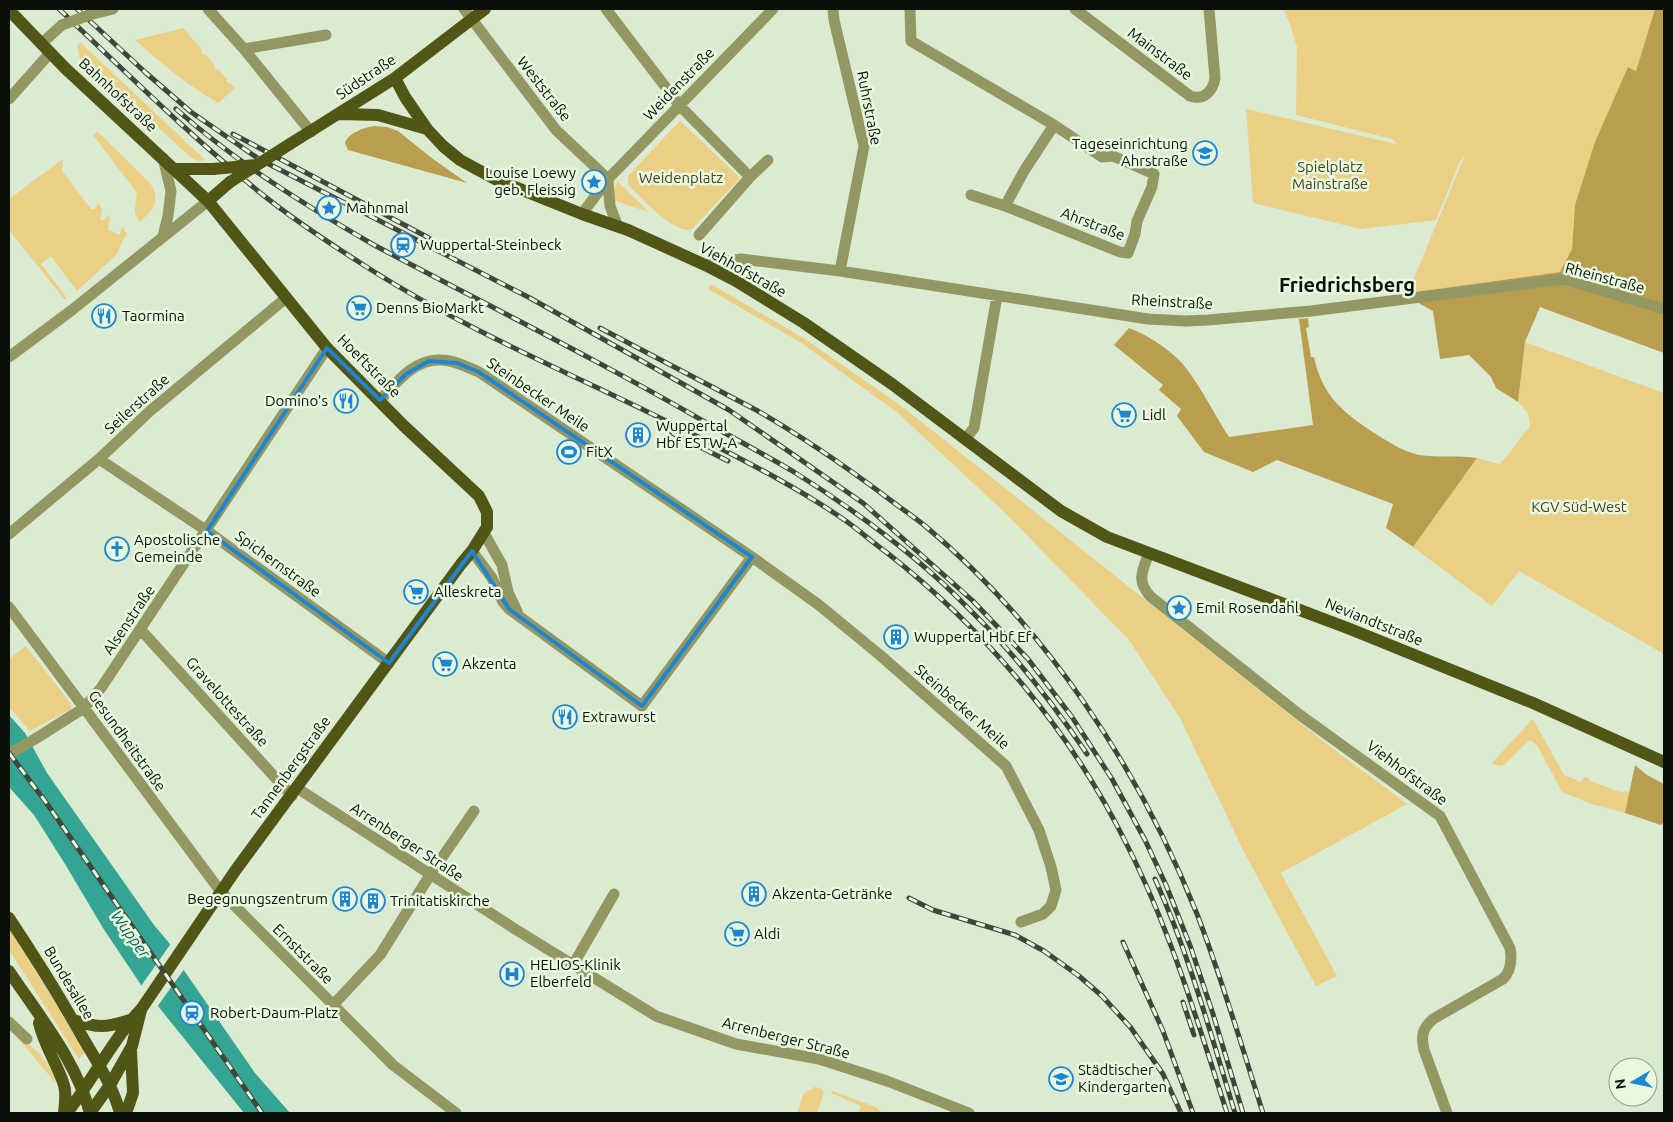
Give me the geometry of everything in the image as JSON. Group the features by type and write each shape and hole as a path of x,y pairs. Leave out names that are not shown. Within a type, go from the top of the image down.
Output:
{"main road":[{"name":"Südstraße","path":"208,201 230,182 395,78 486,9"},
{"name":"Bahnhofstraße","path":"9,10 85,87 208,201"},
{"name":"Viehhofstraße","path":"395,78 405,97 427,129 460,160 478,171 618,227 705,265 736,282 804,323 966,438 1034,492 1070,517"},
{"path":"339,114 378,115 427,129"},
{"path":"175,169 213,169 259,164"},
{"name":"Hoeftstraße","path":"208,201 327,348 404,426 482,500 487,512 487,527 472,552"},
{"name":"Neviandtstraße","path":"1070,517 1107,537 1350,629 1533,704 1664,762"},
{"name":"Tannenbergstraße","path":"146,1002 221,892 461,564 472,552"},
{"name":"Bundesallee","path":"9,918 73,1020 110,1085"},
{"path":"9,971 70,1064 84,1091 90,1113"},
{"path":"65,1113 84,1091 130,1020 146,1002"},
{"path":"90,1113 110,1085 132,1046 146,1002"},
{"path":"37,1013 42,1035 64,1083 65,1113"},
{"path":"73,1020 109,1027 130,1020"},
{"path":"126,1113 133,1093 132,1046"},
{"path":"110,1085 120,1113"},
{"path":"78,1113 90,1113"}],"street":[{"path":"9,99 62,25 89,14 113,9"},
{"path":"208,9 244,49 311,132"},
{"name":"Weststraße","path":"464,9 556,130 608,180"},
{"path":"606,9 680,106 750,177"},
{"name":"Weidenstraße","path":"582,214 608,180 773,9"},
{"name":"Ruhrstraße","path":"833,9 836,30 864,146 840,271"},
{"name":"Ahrstraße","path":"910,9 911,41 1054,125 1102,156 1113,156 1154,174 1152,187 1137,221 1135,234 1128,252 1120,252 971,194"},
{"name":"Mainstraße","path":"1075,9 1194,98 1205,95 1214,84 1209,9"},
{"path":"244,49 326,35"},
{"path":"1005,206 1024,171 1054,125"},
{"path":"163,158 171,191 163,236"},
{"path":"699,235 750,177 768,160"},
{"path":"608,180 610,206 618,227"},
{"path":"9,357 72,310 208,201"},
{"name":"Rheinstraße","path":"705,265 740,260 840,271 1148,319 1194,321 1311,311 1564,279 1664,309"},
{"path":"966,438 974,428 997,296"},
{"name":"Seilerstraße","path":"9,534 98,459 150,411 286,298"},
{"name":"Alsenstraße","path":"9,754 84,708 101,688 327,348"},
{"name":"Steinbecker Meile","path":"380,400 406,374 417,366 429,361 441,360 457,363 479,372 752,557 819,604 856,634 1006,766 1039,830 1056,890 1051,906 1043,914 1021,922"},
{"name":"Spichernstraße","path":"98,459 207,531 389,663"},
{"path":"484,534 502,565 508,592 521,617"},
{"path":"472,552 492,578 509,609 642,706 752,557"},
{"name":"Viehhofstraße","path":"1149,553 1141,580 1144,589 1151,597 1300,715 1440,816 1510,948 1511,965 1504,979 1433,1019 1422,1032 1424,1050 1447,1113"},
{"name":"Gesundheitstraße","path":"9,607 221,892"},
{"name":"Gravelottestraße","path":"140,629 294,792"},
{"name":"Arrenberger Straße","path":"294,792 656,1016 736,1044 810,1058 887,1081 969,1113"},
{"path":"333,1005 380,955 430,875 474,811"},
{"name":"Ernststraße","path":"221,892 393,1065 456,1113"},
{"path":"573,964 614,894"},
{"path":"9,1022 27,1040"}],"highlighted area":[{"path":"327,348 380,400 406,374 429,361 457,363 479,372 752,557 642,706 509,609 472,551 389,663 207,531"}],"green space":[{"name":"Spielplatz Mainstraße","path":"1283,9 1655,9 1636,71 1629,67 1575,205 1572,249 1560,272 1408,293 1465,155 1460,161 1436,220 1361,229 1253,203 1246,109 1396,144 1392,139 1296,115 1297,47"},
{"path":"183,28 204,55 215,65 214,67 227,79 226,81 235,88 218,103 196,89 135,40"},
{"path":"80,42 205,160 199,161 190,157 158,127 116,93 80,58 77,46"},
{"name":"Weidenplatz","path":"680,121 740,178 691,230 683,229 665,219 628,185 628,176"},
{"path":"98,132 154,189 156,200 152,209 140,222 135,212 137,193 93,135"},
{"path":"63,160 62,171 91,209 95,209 98,203 102,209 100,220 104,220 107,215 110,218 108,230 120,235 123,227 127,234 117,254 77,291 51,256 41,264 67,298 65,300 9,230 9,199"},
{"path":"617,181 649,212 615,201 613,193"},
{"path":"711,284 805,339 904,408 1328,745 1407,804 1281,873 1337,976 1316,986 1244,852 1180,718 1129,640 1002,510 898,413 800,342 708,289"},
{"name":"KGV Süd-West","path":"1525,342 1664,393 1664,654 1519,571 1492,606 1413,547 1477,458 1499,464 1530,426 1528,413 1518,402"},
{"path":"26,646 71,704 71,709 30,731 9,707 9,659"},
{"path":"1532,720 1564,775 1581,782 1584,777 1623,793 1624,791 1630,792 1625,813 1592,804 1562,792 1537,745 1530,740 1505,764 1500,766 1491,764"},
{"path":"9,928 85,1052 79,1059 9,950"},
{"path":"13,1032 40,1054 58,1080 54,1081"},
{"path":"815,1087 822,1089 824,1092 817,1113 797,1113 804,1093"},
{"path":"832,1091 876,1107 882,1113 858,1113 861,1106 831,1093"}],"shaded area":[{"path":"1655,9 1664,9 1664,353 1540,307 1525,342 1518,402 1496,388 1491,377 1469,355 1440,359 1433,311 1420,304 1408,293 1560,272 1572,249 1575,205 1595,142 1628,67 1636,71"},
{"path":"374,126 387,127 398,131 467,183 348,150 345,143 353,133"},
{"path":"1308,318 1309,327 1306,328 1311,357 1314,357 1322,382 1335,401 1352,418 1390,443 1419,455 1477,458 1413,547 1386,528 1393,504 1277,460 1253,472 1204,452 1177,416 1181,409 1159,390 1163,385 1114,345 1129,328 1167,349 1185,367 1229,437 1313,425 1299,319"},
{"path":"1635,765 1647,775 1664,784 1664,822 1661,825 1625,813"}],"water":[{"name":"Wupper","path":"9,715 25,733 47,773 154,925 170,944 183,969 255,1073 290,1113 244,1113 141,985 103,928 34,815 9,787"}],"pier":[{"path":"172,942 185,968 157,1007 141,986"}],"railway":[{"path":"59,9 159,104 236,173 317,234 373,271 454,318 666,421 796,489 846,521 886,552 958,615 992,649 1024,686 1080,763 1105,804 1128,847 1158,912 1171,945 1227,1113"},
{"path":"77,9 191,112 259,159 530,298 729,410 863,503 973,601 1028,659 1072,717 1112,779 1145,840 1166,885 1191,948 1243,1113"},
{"path":"176,109 247,165 297,199 348,230 671,402 794,472 840,502 908,553 949,589 986,626 1032,678 1087,754"},
{"path":"233,134 429,238"},
{"path":"600,328 758,411 836,461 924,525 968,565 1010,608 1048,654 1084,703 1117,753 1147,806 1174,860 1197,914 1263,1113"},
{"path":"672,433 728,461"},
{"path":"9,753 45,801 262,1113"},
{"path":"1155,879 1189,965 1235,1113"},
{"path":"909,898 933,910 1015,935 1044,951 1079,976 1102,996 1131,1028 1163,1074 1181,1113"},
{"path":"1123,942 1163,1031 1193,1113"},
{"path":"1183,1002 1194,1035"}],"place":[{"name":"Tageseinrichtung Ahrstraße","path":"1205,153"},
{"name":"Louise Loewy geb. Fleissig","path":"594,182"},
{"name":"Mahnmal","path":"329,208"},
{"name":"Wuppertal-Steinbeck","path":"403,245"},
{"name":"Denns BioMarkt","path":"359,308"},
{"name":"Taormina","path":"104,316"},
{"name":"Domino's","path":"346,401"},
{"name":"Lidl","path":"1124,415"},
{"name":"Wuppertal Hbf ESTW-A","path":"638,435"},
{"name":"FitX","path":"569,452"},
{"name":"Apostolische Gemeinde","path":"117,549"},
{"name":"Alleskreta","path":"416,592"},
{"name":"Emil Rosendahl","path":"1179,608"},
{"name":"Wuppertal Hbf Ef","path":"896,637"},
{"name":"Akzenta","path":"445,664"},
{"name":"Extrawurst","path":"565,717"},
{"name":"Akzenta-Getränke","path":"754,894"},
{"name":"Begegnungszentrum","path":"345,899"},
{"name":"Trinitatiskirche","path":"373,901"},
{"name":"Aldi","path":"737,934"},
{"name":"HELIOS-Klinik Elberfeld","path":"512,974"},
{"name":"Robert-Daum-Platz","path":"192,1013"},
{"name":"Städtischer Kindergarten","path":"1061,1079"}],"district":[{"name":"Friedrichsberg","path":"1347,285"}]}
